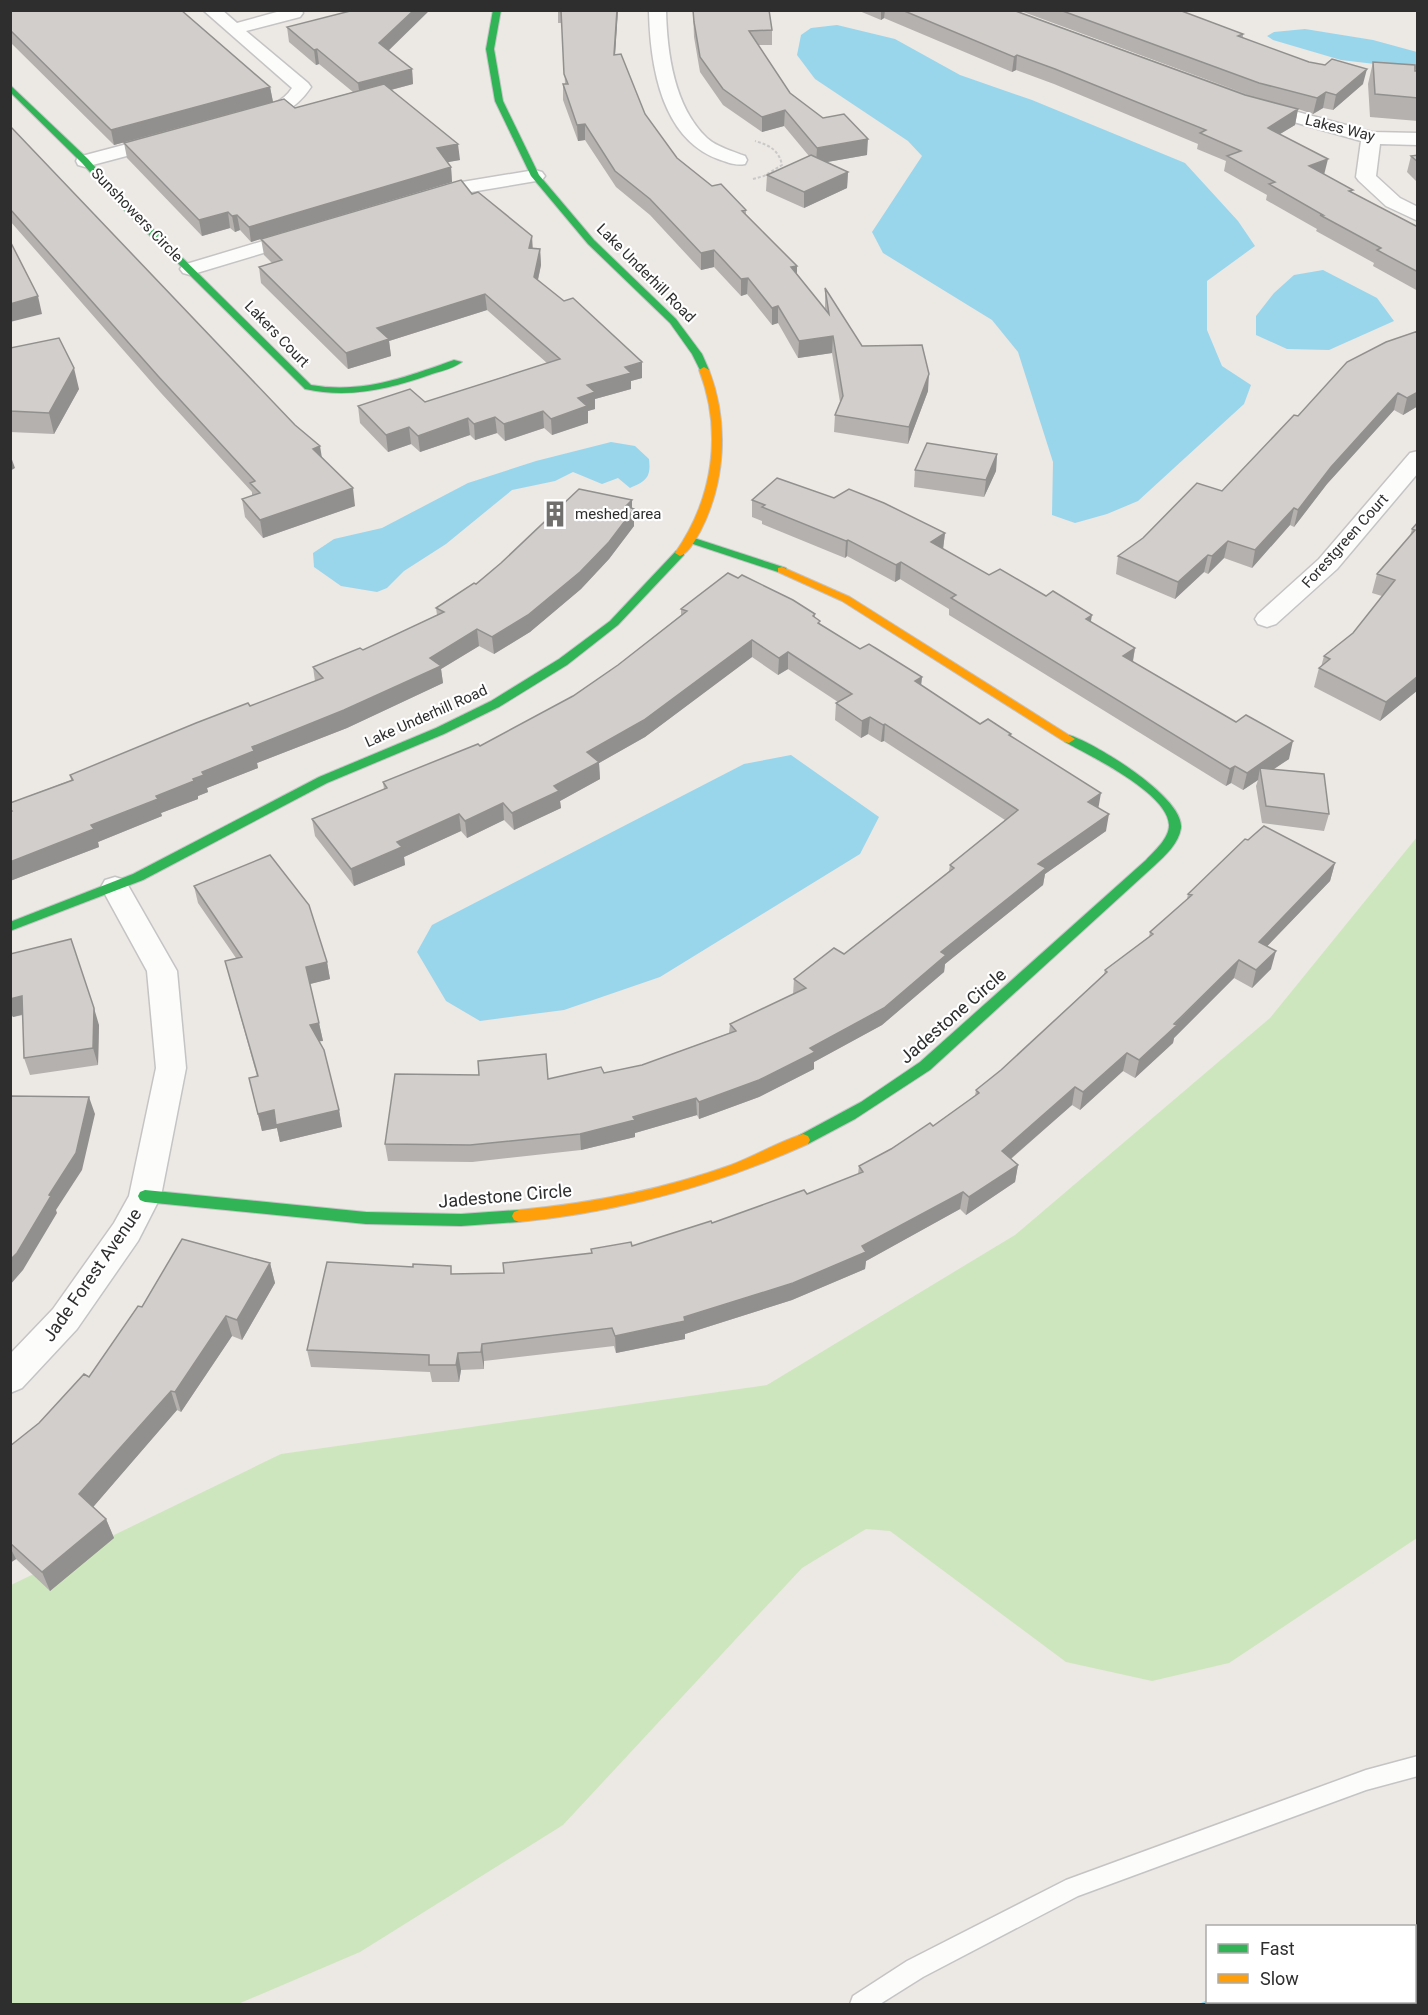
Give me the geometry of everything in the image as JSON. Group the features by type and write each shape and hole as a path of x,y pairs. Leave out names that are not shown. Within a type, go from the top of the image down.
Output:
{"street":[{"path":"211,10 302,87 294,101 276,110 230,122"},
{"name":"Lake Underhill Road","path":"10,927 115,886 163,864 323,780 440,731 495,704 563,662 614,623 652,585 691,540 708,496 717,454 716,409 705,372 697,354 673,321 591,242 535,176 499,101 490,49 497,10"},
{"path":"657,10 661,58 669,86 682,115 698,140 738,160"},
{"path":"233,29 294,13"},
{"name":"Sunshowers Circle","path":"10,87 85,161 122,203 190,269"},
{"name":"Lakes Way","path":"1238,100 1371,138 1418,139"},
{"name":"Sunshowers Circle","path":"85,161 185,134"},
{"path":"1371,138 1366,177 1393,202 1418,215"},
{"path":"405,205 462,188 535,176"},
{"path":"190,269 326,229"},
{"name":"Lakers Court","path":"190,269 303,384 314,390 339,393 370,390 458,362"},
{"name":"Forestgreen Court","path":"1267,620 1328,564 1418,458"},
{"name":"Jadestone Circle","path":"145,1196 363,1218 433,1221 581,1208 672,1188 733,1168 769,1155 814,1134 859,1111 900,1085 941,1053 1150,863 1169,842 1174,832 1173,814 1169,805 1147,787 846,599 780,568 691,540"},
{"name":"Jade Forest Avenue","path":"10,1378 65,1319 137,1215 145,1196 171,1068 162,971 115,886"}],"lane":[{"path":"861,2004 915,1969 1073,1887 1366,1780 1418,1766"}],"green space":[{"path":"1417,837 1417,1538 1229,1663 1152,1681 1066,1662 890,1531 866,1529 802,1568 563,1825 360,1952 238,2004 11,2004 11,1585 281,1454 767,1385 1015,1235 1270,1018"}],"water":[{"path":"837,25 895,39 960,75 1032,100 1185,163 1238,221 1255,246 1207,281 1207,330 1222,366 1251,385 1244,404 1138,501 1107,514 1075,523 1052,515 1053,462 1018,352 992,320 883,253 872,232 922,156 908,141 815,79 797,55 801,35 811,28"},
{"path":"1305,29 1373,40 1417,52 1417,69 1341,60 1273,40 1267,36 1274,32"},
{"path":"1323,270 1377,298 1394,321 1329,350 1287,349 1256,335 1256,316 1274,293 1294,275"},
{"path":"611,442 635,446 649,459 647,478 630,488 618,478 602,484 573,472 555,481 512,490 446,544 404,571 387,588 377,592 341,586 314,567 313,553 334,539 382,528 468,483 536,461"},
{"path":"791,755 879,817 860,854 660,977 564,1010 480,1021 446,1001 417,952 432,925 744,764"},
{"path":"1416,1925 1417,2004 1199,2004 1206,2000 1206,2003 1416,2003"}],"building":[{"path":"10,10 181,10 270,87 111,130 10,30"},
{"path":"354,10 414,10 379,43 412,69 358,83 287,27"},
{"path":"561,10 617,10 614,55 621,54 645,114 677,158 712,186 721,184 746,210 742,211 797,266 791,267 829,314 825,288 862,346 922,345 929,374 909,427 835,415 843,396 833,336 799,341 778,306 772,308 748,278 741,279 714,250 701,253 650,199 615,171 585,124 577,125 563,84 568,84 564,74"},
{"path":"693,10 769,10 772,30 749,31 790,93 823,118 844,114 868,139 817,148 785,110 762,117 723,89 700,57"},
{"path":"902,10 1013,10 1245,95 1298,109 1268,128 1328,159 1309,166 1353,190 1349,191 1418,227 1418,272 1377,250 1381,248 1269,184 1275,182 1227,156 1241,151 1200,133 1206,130 1055,69 1017,55 1014,57"},
{"path":"1060,10 1179,10 1243,34 1238,36 1309,62 1325,65 1332,59 1367,69 1336,95 1326,92 1317,98 1259,83"},
{"path":"1373,62 1415,65 1415,71 1418,71 1418,98 1375,94"},
{"path":"384,84 458,144 437,148 451,167 249,227 237,215 232,216 228,212 199,220 124,143 284,99 295,108"},
{"path":"10,126 295,425 320,446 313,449 353,488 260,520 242,499 260,493 250,483 255,481 158,376 10,209"},
{"path":"811,155 848,172 804,192 767,175"},
{"path":"1418,155 1418,162 1411,156"},
{"path":"461,180 472,194 478,192 532,236 529,248 540,249 534,277 564,301 573,298 642,362 625,367 631,373 587,385 595,392 578,398 587,406 551,419 543,411 504,424 495,417 474,424 468,418 418,436 409,427 386,435 358,406 410,389 425,402 560,359 485,294 377,328 389,339 346,353 259,267 282,260 261,239"},
{"path":"10,241 38,296 10,304"},
{"path":"1418,331 1418,392 1407,398 1398,393 1331,467 1298,510 1294,508 1255,550 1228,541 1212,556 1208,555 1178,582 1118,556 1143,538 1197,483 1222,491 1294,415 1298,416 1347,362 1386,342"},
{"path":"59,338 74,368 49,413 10,411 10,348"},
{"path":"927,443 997,454 986,480 915,470"},
{"path":"777,478 834,498 849,489 884,503 945,533 931,542 989,575 1000,569 1046,596 1053,591 1092,615 1086,619 1135,648 1123,656 1236,722 1246,715 1293,741 1247,773 1235,766 1230,769 951,598 956,595 901,562 896,565 848,540 762,507 765,505 752,500"},
{"path":"579,489 632,500 626,506 634,509 609,542 580,572 528,615 492,637 477,629 430,658 441,666 344,710 252,747 254,751 202,772 204,775 193,779 194,781 156,796 158,799 91,825 94,829 10,862 10,812 12,811 10,803 73,780 70,775 196,723 248,703 250,706 323,678 313,667 360,648 363,650 444,612 436,608 474,583 476,584"},
{"path":"1418,522 1418,676 1386,702 1319,668 1330,659 1324,656 1353,633 1395,580 1377,574 1415,530 1412,529"},
{"path":"728,573 738,578 742,575 793,600 815,614 813,616 820,621 818,623 860,649 869,644 922,677 915,681 980,724 988,719 1011,734 1009,735 1101,793 1088,802 1109,814 1038,864 1046,868 941,952 946,955 884,1008 810,1048 815,1052 759,1080 699,1102 696,1098 633,1117 635,1120 580,1134 470,1145 385,1144 395,1074 479,1075 478,1061 546,1054 548,1079 601,1067 604,1073 642,1065 736,1031 730,1024 806,988 794,979 834,948 844,954 954,868 950,865 1018,810 885,724 870,717 862,721 836,703 852,694 788,652 779,658 752,640 644,720 587,752 599,762 554,786 559,791 512,813 503,803 465,821 459,814 397,842 402,847 351,869 312,819 387,788 383,782 478,744 480,746 573,696 618,665 687,611 681,609"},
{"path":"1260,768 1324,774 1329,814 1266,806"},
{"path":"1264,826 1335,863 1259,942 1276,951 1256,970 1239,960 1174,1024 1177,1025 1139,1060 1127,1053 1083,1092 1075,1087 1002,1151 1018,1165 969,1197 963,1192 862,1246 866,1252 793,1283 684,1317 685,1321 615,1336 612,1328 482,1344 481,1352 458,1353 456,1365 429,1365 429,1355 307,1350 327,1262 413,1267 413,1264 451,1266 451,1274 504,1273 503,1263 592,1253 591,1249 631,1242 632,1246 711,1221 712,1223 804,1190 807,1194 863,1172 859,1166 891,1149 930,1123 933,1126 979,1093 976,1090 1001,1070 1107,972 1105,970 1153,934 1150,932 1192,895 1188,894 1245,839 1248,840"},
{"path":"270,855 309,905 327,962 306,967 319,1023 310,1025 324,1050 339,1110 276,1125 274,1110 258,1114 249,1078 258,1076 225,961 242,957 194,886"},
{"path":"71,939 94,1008 93,1048 24,1058 22,996 10,999 10,954"},
{"path":"10,1096 89,1097 76,1153 49,1195 51,1196 17,1253 10,1260"},
{"path":"182,1239 270,1263 237,1320 226,1316 175,1392 171,1391 79,1494 106,1519 42,1572 10,1543 10,1446 39,1423 84,1374 89,1377 138,1306 142,1307"}],"traffic: fast":[{"path":"497,10 490,49 499,101 535,176 591,242 673,321 697,354 704,370"},
{"path":"10,87 85,161 122,203 308,387 328,391 366,390 402,381 457,362"},
{"path":"691,540 782,570"},
{"path":"10,927 138,877 323,780 440,731 495,704 563,662 614,623 680,553"},
{"path":"803,1140 866,1106 925,1066 1150,863 1169,841 1175,825 1172,813 1162,801 1132,776 1069,739"},
{"path":"145,1196 366,1218 461,1220 519,1216"}],"traffic: slow":[{"path":"680,553 691,538 706,505 715,467 716,411 704,370"},
{"path":"782,570 846,599 1069,739"},
{"path":"519,1216 592,1207 665,1191 736,1169 803,1140"}],"place":[{"name":"meshed area","path":"555,514"}]}
